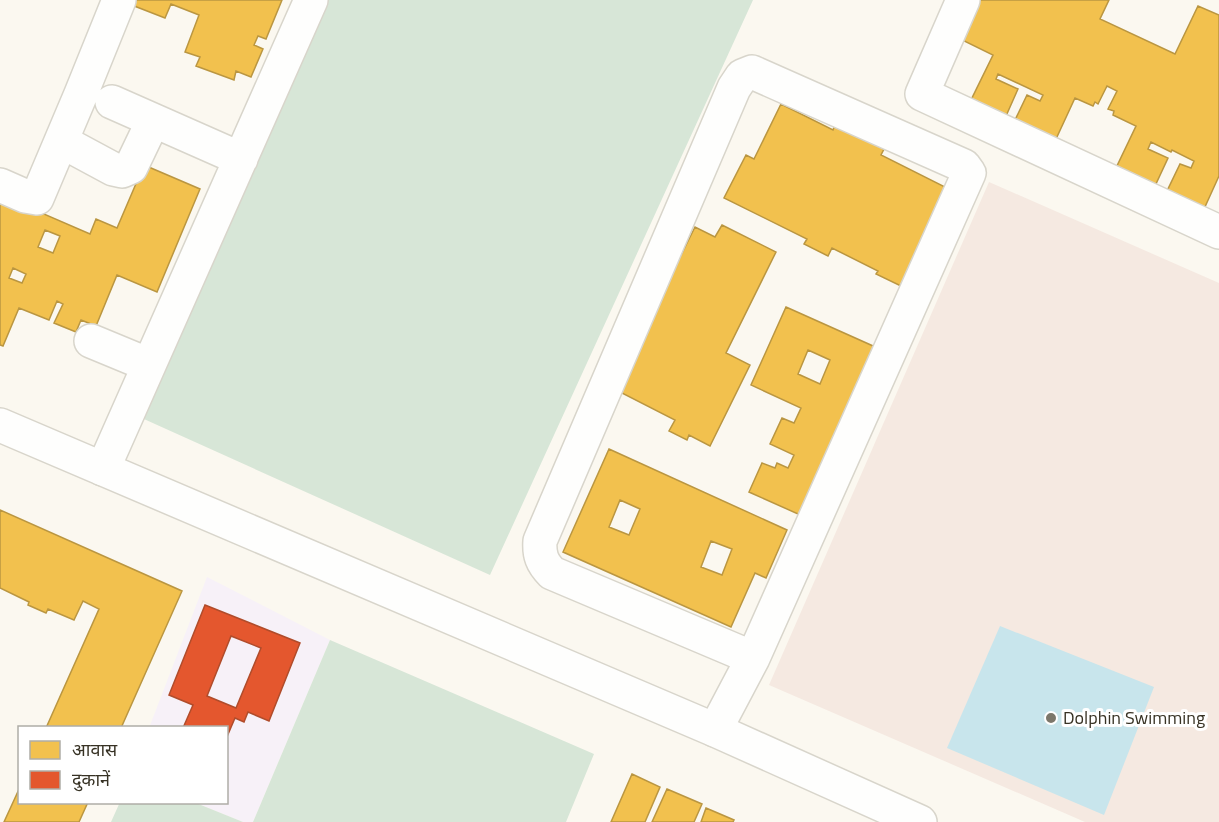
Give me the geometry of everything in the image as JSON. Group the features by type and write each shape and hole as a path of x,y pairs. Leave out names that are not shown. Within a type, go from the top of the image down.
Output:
{"street":[{"path":"0,185 25,196 37,198 119,0"},
{"path":"103,469 311,0"},
{"path":"963,0 922,94 1219,232"},
{"path":"715,730 753,658 969,173 964,166 752,72 742,76 734,88 540,541 539,555 552,573 753,658"},
{"path":"112,102 241,159"},
{"path":"61,141 113,169 122,171 131,167 153,121"},
{"path":"91,341 148,365"},
{"path":"0,425 715,730 920,822"}],"shaded area":[{"path":"989,182 1219,283 1219,822 1085,822 769,685"},
{"path":"207,577 330,640 253,822 243,822 198,804 228,804 228,726 150,726"}],"green space":[{"path":"324,0 753,0 490,575 135,415"},
{"path":"330,640 594,754 566,822 253,822"},
{"path":"119,804 198,804 243,822 111,822"}],"water":[{"name":"Dolphin Swimming","path":"1000,626 1154,687 1104,815 947,748"}],"building: आवास":[{"path":"125,0 282,0 266,39 258,36 254,45 263,49 251,77 236,71 234,80 196,66 200,57 185,52 199,15 171,4 165,18 124,2"},
{"path":"972,0 1109,0 1100,19 1175,54 1198,6 1219,15 1219,176 1204,209 1167,191 1180,164 1191,168 1194,161 1172,150 1171,152 1151,142 1148,149 1168,158 1155,186 1116,168 1136,126 1113,115 1114,111 1108,109 1117,91 1107,86 1098,104 1095,102 1093,106 1075,98 1056,139 1015,120 1027,95 1040,101 1043,95 998,74 996,79 1018,89 1006,116 971,100 993,55 954,36"},
{"path":"781,104 833,130 835,125 884,149 881,155 951,190 903,287 876,274 878,271 832,248 828,256 804,244 807,239 724,198 746,155 754,159"},
{"path":"144,165 200,189 157,292 117,275 96,326 81,320 76,332 54,323 63,304 57,301 49,320 19,308 3,346 0,345 0,195 90,234 96,219 117,228","holes":["45,230 60,236 53,253 38,247","13,268 26,274 22,283 9,278"]},
{"path":"722,225 776,252 726,353 750,365 710,446 689,435 687,440 669,431 675,420 614,389 695,227 715,237"},
{"path":"786,307 882,350 807,518 749,492 762,463 775,468 777,463 788,468 794,455 770,444 782,418 794,423 801,408 751,385","holes":["808,350 830,360 820,384 798,374"]},
{"path":"609,449 787,530 766,578 755,573 731,627 563,552","holes":["620,500 640,509 629,535 609,527","711,541 732,549 722,575 701,567"]},
{"path":"0,510 182,591 122,726 47,726 99,609 83,601 74,620 48,609 46,613 0,588"},
{"path":"632,774 660,787 645,822 611,822"},
{"path":"667,789 702,804 694,822 652,822"},
{"path":"18,791 18,804 87,804 79,822 4,822"},
{"path":"706,808 734,820 733,822 701,822"}],"building: दुकानें":[{"path":"205,605 300,643 269,721 248,712 244,722 235,718 228,734 228,726 184,726 193,705 169,695","holes":["231,636 261,648 236,708 207,696"]}],"place":[{"name":"Dolphin Swimming","path":"1051,718"}]}
